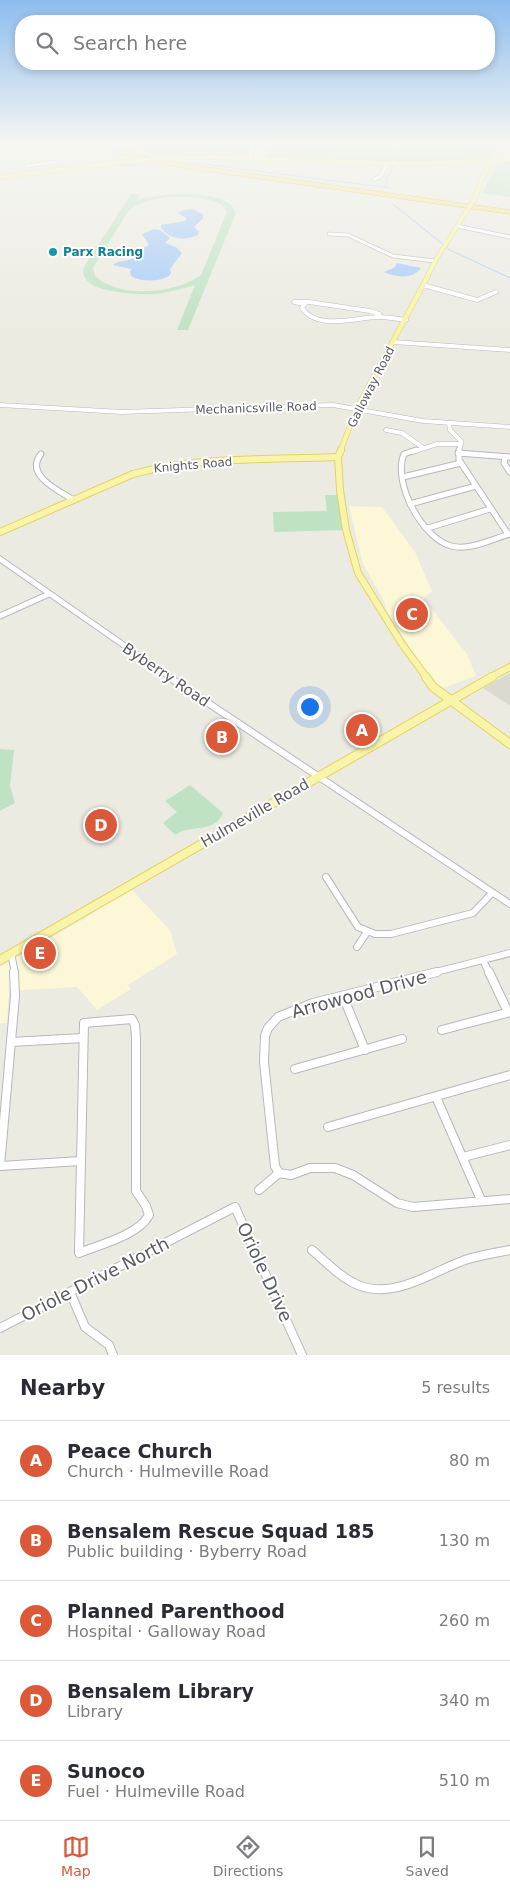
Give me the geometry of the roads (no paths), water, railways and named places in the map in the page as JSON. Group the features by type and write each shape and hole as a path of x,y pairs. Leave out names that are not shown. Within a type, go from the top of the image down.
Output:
{"highway":[{"path":"468,205 510,211"},
{"path":"468,205 510,211"}],"main road":[{"name":"Galloway Road","path":"471,205 435,261 406,320 357,408 338,457 342,510 358,573 379,609 420,672 433,688 510,744"},
{"name":"Knights Road","path":"0,532 133,474 168,465 338,457"},
{"name":"Hulmeville Road","path":"0,960 510,667"}],"street":[{"path":"457,226 510,237"},
{"path":"329,234 348,236 390,256 435,261"},
{"path":"423,285 477,300 496,292"},
{"path":"450,299 459,295"},
{"path":"381,317 379,314 370,311 306,303 302,308 304,312 330,321 381,317 406,320"},
{"path":"393,342 510,350"},
{"name":"Mechanicsville Road","path":"0,406 113,412 331,405 418,420 510,427"},
{"path":"449,423 450,430 461,441 461,444 458,454 461,463 490,509 509,534 471,546 459,547 442,543 410,504 405,495 401,460 402,456 407,452 422,447 461,444"},
{"path":"386,430 402,432 422,447"},
{"path":"41,454 37,459 37,471 45,482 74,500"},
{"path":"458,454 507,457 504,463 510,472"},
{"path":"403,477 461,463"},
{"path":"410,504 476,486"},
{"path":"428,528 490,509"},
{"name":"Byberry Road","path":"0,559 143,660 510,904"},
{"path":"0,616 48,594"},
{"path":"326,877 358,927 368,932 391,934 473,913 492,892"},
{"path":"356,947 368,932"},
{"path":"11,953 15,975 0,1166 81,1161"},
{"name":"Arrowood Drive","path":"279,1173 275,1166 264,1062 265,1036 274,1021 285,1013 343,996 510,953"},
{"path":"442,1030 509,1012 483,960"},
{"path":"343,996 364,1050"},
{"path":"132,1019 135,1025 136,1191 149,1213 148,1219 140,1228 79,1253 81,1161 83,1038 84,1023 132,1019"},
{"path":"11,1042 83,1038"},
{"path":"294,1069 402,1040"},
{"path":"328,1127 510,1075"},
{"path":"436,1097 481,1200"},
{"path":"462,1157 510,1145"},
{"path":"259,1190 279,1173 290,1175 318,1167 335,1168 353,1175 397,1203 413,1207 510,1199"},
{"name":"Oriole Drive","path":"191,1230 235,1207 302,1355"},
{"name":"Oriole Drive North","path":"0,1328 191,1230"},
{"path":"312,1250 349,1280 371,1289 382,1290 405,1286 461,1261 480,1255 510,1250"},
{"path":"70,1292 86,1327 109,1345 113,1355"}],"water":[{"path":"192,209 203,214 203,218 194,227 199,232 198,235 177,238 161,228 161,225 186,221 186,218 178,213 183,210"},
{"path":"154,229 160,230 170,238 165,243 176,247 182,253 170,269 171,273 169,276 155,280 145,280 131,276 130,271 132,269 113,265 136,257 136,252 149,245 142,234"},
{"path":"397,263 421,268 418,272 409,276 384,272 394,268"}],"waterway":[{"path":"395,205 450,250 510,278"}],"place":[{"name":"Parx Racing","path":"53,252"},
{"name":"Planned Parenthood","path":"412,614"},
{"name":"Peace Church","path":"362,730"},
{"name":"Bensalem Rescue Squad 185","path":"222,737"},
{"name":"Bensalem Library","path":"101,825"},
{"name":"Sunoco","path":"40,953"}]}
